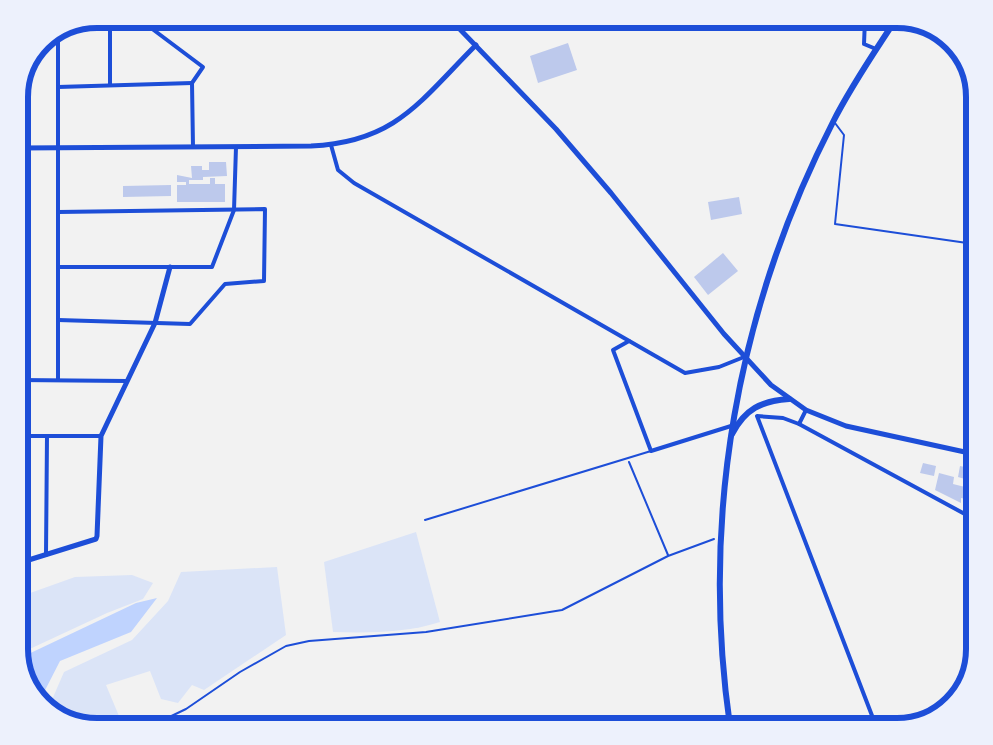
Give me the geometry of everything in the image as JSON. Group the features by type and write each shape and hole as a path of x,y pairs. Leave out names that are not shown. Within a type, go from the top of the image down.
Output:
{"main road":[{"path":"729,718 721,640 721,535 729,438 744,357 764,286 790,216 834,121 890,28"},
{"path":"729,438 736,426 752,408 772,400 788,399"}],"street":[{"path":"110,28 110,85"},
{"path":"151,28 203,67 192,83 193,147"},
{"path":"459,28 556,129 611,193 744,357 788,399 806,410 846,426 966,452"},
{"path":"865,28 864,44 876,49"},
{"path":"58,39 58,380"},
{"path":"28,148 330,145 357,140 396,122 476,45"},
{"path":"58,87 192,83"},
{"path":"330,145 338,170 349,180 685,373 719,367 744,357"},
{"path":"58,268 212,267 234,210 236,147"},
{"path":"58,212 265,209 264,281 225,284 190,324 58,320"},
{"path":"28,561 96,539 101,436 155,323 170,267"},
{"path":"629,341 613,350 651,450 731,426"},
{"path":"28,380 127,381"},
{"path":"799,424 806,410"},
{"path":"873,718 757,416 775,417 799,424 966,515"},
{"path":"28,436 101,436"},
{"path":"46,555 47,436"}],"lane":[{"path":"834,121 844,135 835,224 966,243"},
{"path":"424,520 651,450"}],"path":[{"path":"628,458 668,556"},
{"path":"167,718 186,709 240,672 286,646 309,641 426,632 562,610 668,556 703,545 721,535"}],"shaded area":[{"path":"416,532 440,622 401,630 333,632 324,562"},
{"path":"277,567 286,635 204,690 192,685 178,703 161,699 150,671 106,685 119,716 124,718 87,717 74,714 54,703 52,701 64,672 132,640 168,601 181,572"},
{"path":"132,575 153,583 143,599 107,613 28,650 28,594 75,577"}],"water":[{"path":"157,598 131,632 60,661 44,692 31,671 28,654 136,603"}],"building":[{"path":"568,43 577,70 538,83 530,56"},
{"path":"209,162 226,162 227,176 203,177 203,180 189,180 189,184 210,184 210,178 215,178 215,184 225,184 225,202 177,202 177,185 186,185 186,182 177,182 177,175 192,178 191,166 202,166 202,170 209,170"},
{"path":"171,185 171,196 123,197 123,186"},
{"path":"739,197 742,214 711,220 708,202"},
{"path":"723,253 738,271 708,295 694,277"},
{"path":"923,463 936,466 934,476 920,473"},
{"path":"960,466 966,467 966,479 958,477"},
{"path":"939,473 954,477 953,484 966,487 966,499 961,498 961,503 935,490"}]}
